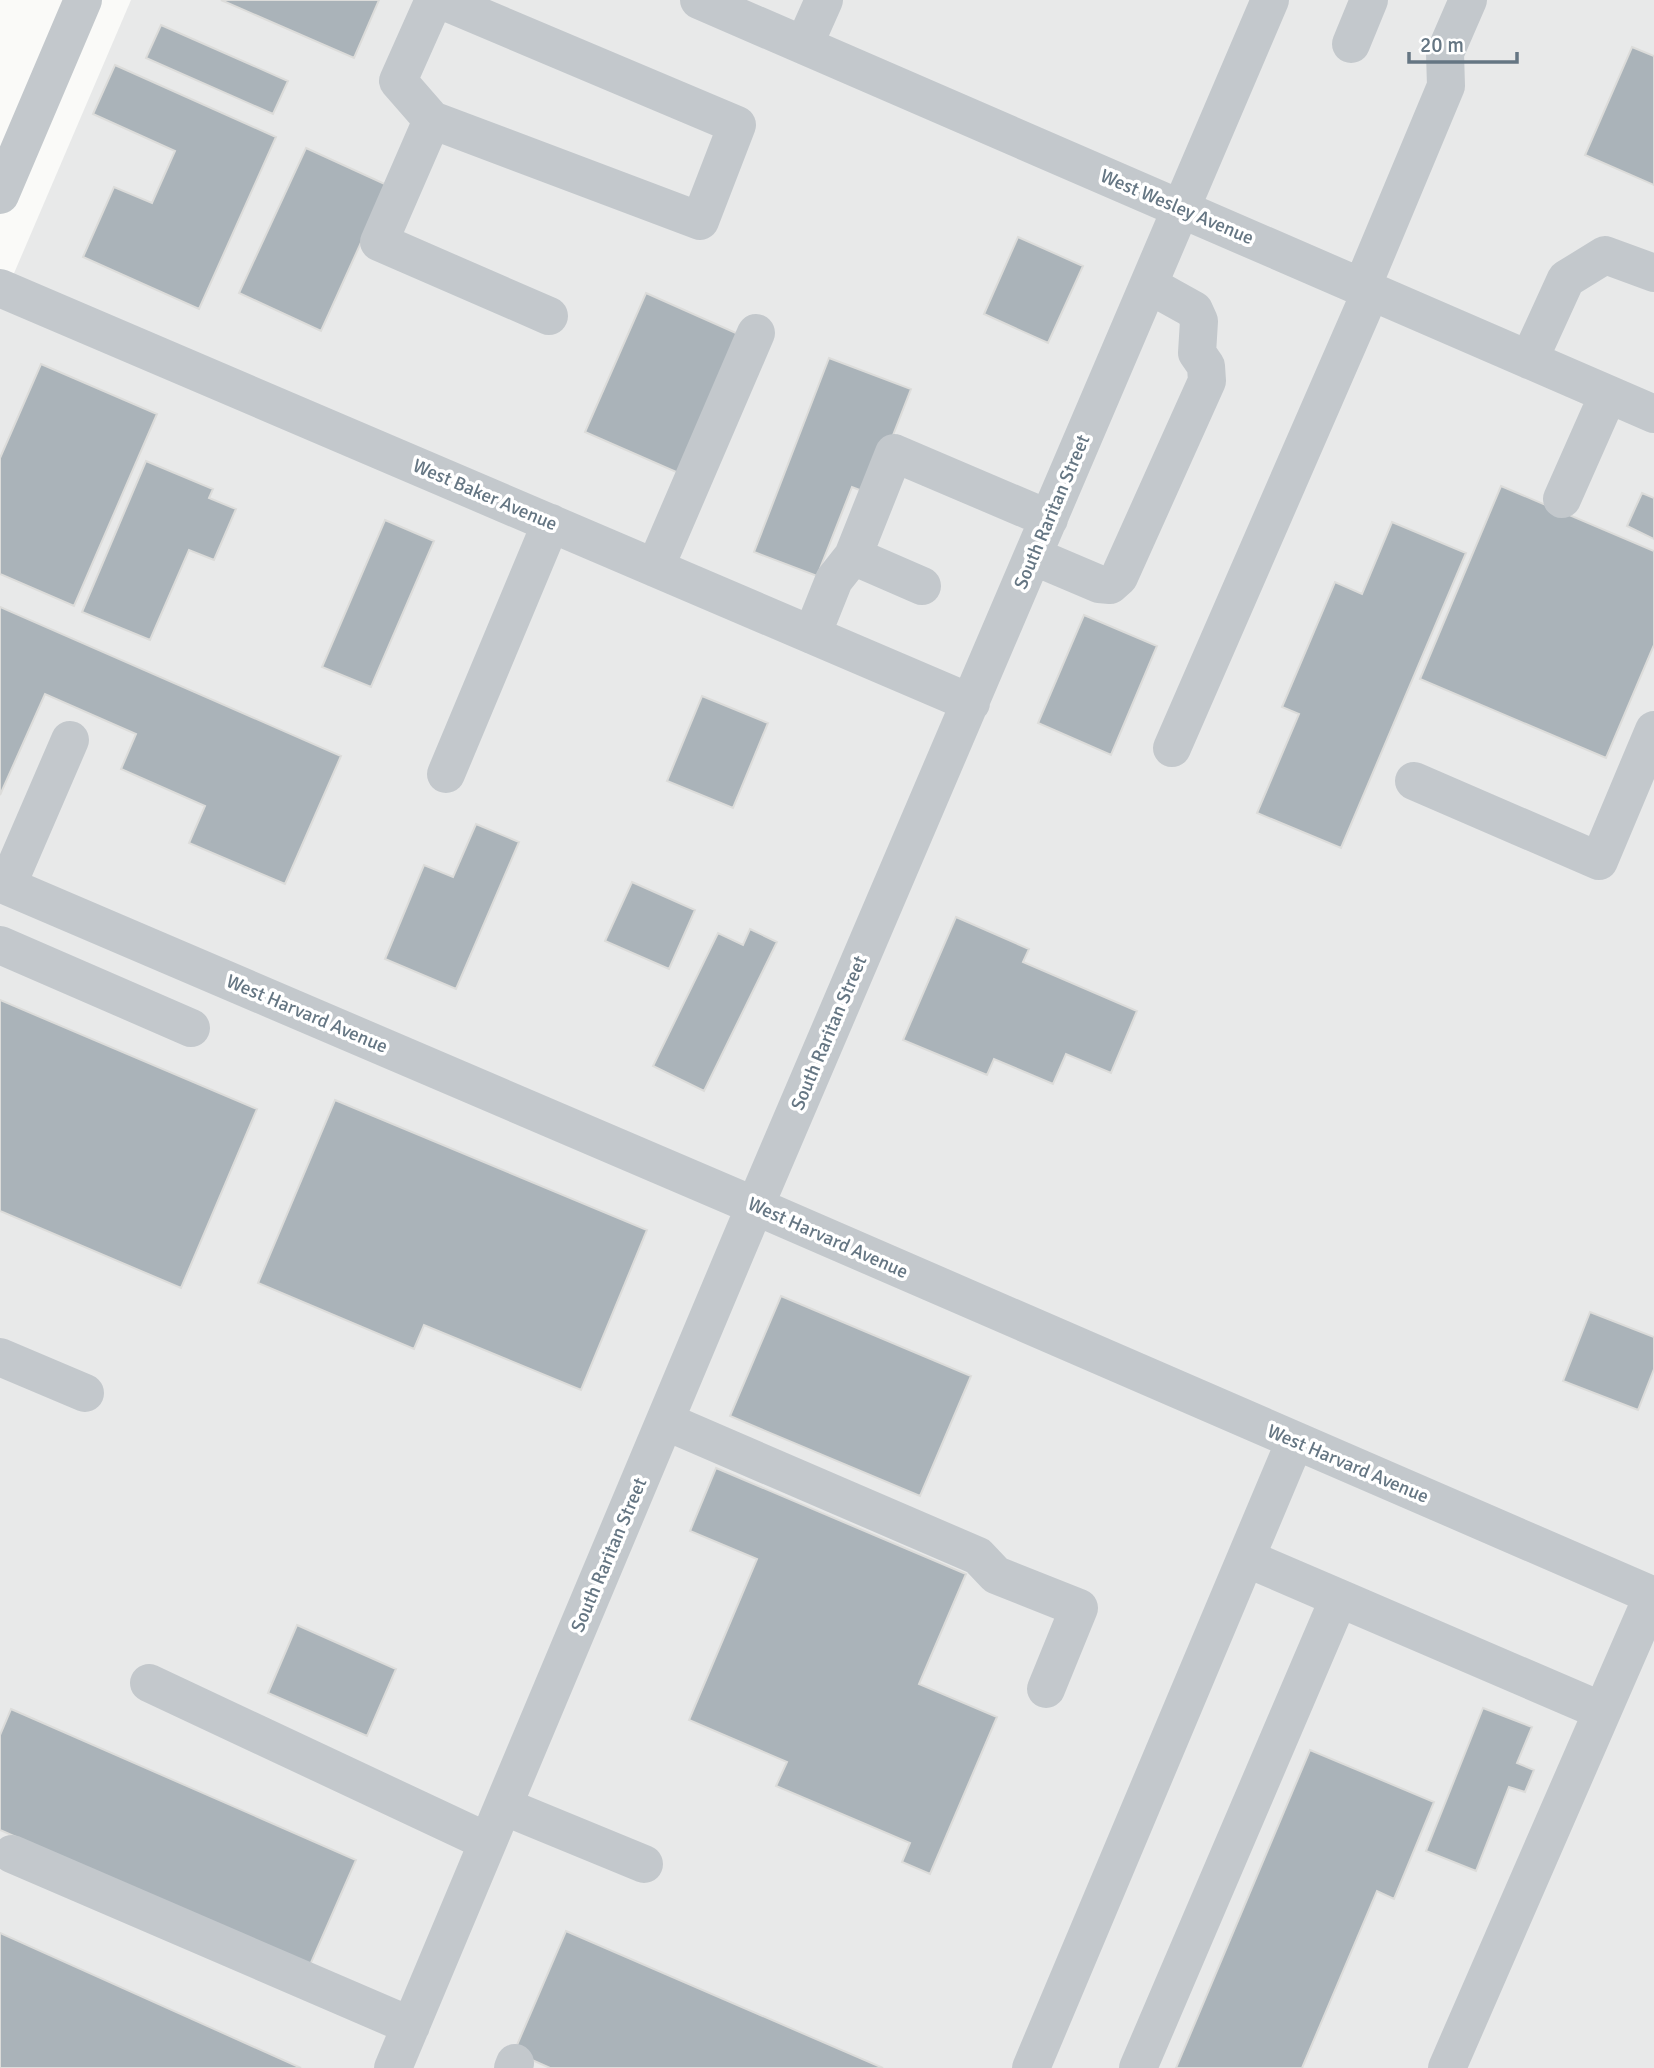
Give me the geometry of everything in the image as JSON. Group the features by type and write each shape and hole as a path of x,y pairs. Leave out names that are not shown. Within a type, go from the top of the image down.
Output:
{"street":[{"path":"0,195 83,0"},
{"path":"434,0 398,82 432,120 699,221 737,125 441,0"},
{"name":"West Wesley Avenue","path":"699,0 1654,414"},
{"path":"804,45 824,0"},
{"name":"South Raritan Street","path":"393,2068 755,1206 1270,0"},
{"path":"1351,44 1369,0"},
{"path":"1172,748 1366,289 1446,86 1446,53 1468,0"},
{"path":"432,120 380,242 549,316"},
{"path":"1529,360 1566,279 1605,255 1654,274"},
{"path":"1033,556 1099,584 1110,585 1119,577 1207,381 1206,366 1197,354 1199,321 1194,310 1149,285"},
{"name":"West Baker Avenue","path":"0,288 971,703"},
{"path":"655,568 756,333"},
{"path":"1562,499 1608,395"},
{"path":"812,635 834,580 853,556 894,453 1049,519"},
{"path":"446,774 551,523"},
{"path":"853,556 922,586"},
{"path":"1414,781 1599,861 1654,730"},
{"path":"4,885 70,740"},
{"name":"West Harvard Avenue","path":"4,885 755,1206 1654,1596"},
{"path":"83,982 106,928"},
{"path":"0,945 191,1028"},
{"path":"0,1357 85,1393"},
{"path":"665,1421 978,1556 996,1575 1079,1608 1045,1689"},
{"path":"1031,2068 1295,1441"},
{"path":"1246,1558 1602,1711"},
{"path":"1447,2068 1654,1596"},
{"path":"1138,2068 1339,1598"},
{"path":"149,1683 488,1842"},
{"path":"503,1806 644,1864"},
{"path":"12,1854 411,2026"}],"shaded area":[{"path":"131,0 1654,0 1654,2068 0,2068 0,306"}],"building":[{"path":"221,0 379,0 354,58"},
{"path":"161,25 288,81 273,114 146,58"},
{"path":"1632,47 1654,56 1654,185 1585,155"},
{"path":"115,65 276,137 199,309 83,257 114,187 152,203 175,151 93,114"},
{"path":"306,148 387,185 321,331 239,293"},
{"path":"1018,237 1083,266 1048,343 984,314"},
{"path":"646,293 745,337 683,475 585,432"},
{"path":"829,358 911,389 870,494 852,487 817,576 754,552"},
{"path":"41,364 157,414 74,606 0,574 0,458"},
{"path":"146,461 213,489 209,498 236,509 214,560 189,550 150,640 82,612"},
{"path":"1501,486 1654,551 1654,645 1606,758 1420,679"},
{"path":"1642,493 1654,498 1654,539 1627,526"},
{"path":"385,520 434,541 371,687 322,667"},
{"path":"1392,522 1466,553 1341,848 1257,813 1299,714 1282,707 1335,582 1362,594"},
{"path":"0,607 341,756 285,884 189,843 205,806 121,769 136,734 45,694 0,795"},
{"path":"1084,615 1157,646 1111,755 1038,723"},
{"path":"702,696 768,723 733,808 667,781"},
{"path":"476,824 519,842 456,989 385,959 424,865 453,877"},
{"path":"632,882 695,910 669,969 605,941"},
{"path":"956,917 1029,949 1023,962 1137,1011 1111,1073 1066,1054 1053,1084 994,1059 987,1075 903,1040"},
{"path":"750,929 777,942 704,1091 653,1066 718,933 743,945"},
{"path":"0,1000 257,1109 181,1288 0,1211"},
{"path":"335,1100 647,1230 581,1390 424,1325 414,1349 258,1283"},
{"path":"781,1296 971,1376 920,1496 730,1416"},
{"path":"1590,1312 1654,1337 1654,1369 1638,1410 1563,1381"},
{"path":"716,1468 966,1574 919,1684 997,1717 930,1874 902,1862 910,1843 776,1786 787,1762 689,1720 757,1559 690,1531"},
{"path":"297,1625 396,1669 367,1736 268,1693"},
{"path":"1483,1708 1532,1727 1517,1763 1534,1770 1525,1792 1509,1787 1476,1871 1426,1851"},
{"path":"11,1709 356,1860 310,1965 0,1830 0,1735"},
{"path":"1310,1750 1434,1802 1394,1899 1377,1891 1302,2068 1176,2068"},
{"path":"566,1931 883,2068 550,2068 514,2052"},
{"path":"0,1933 301,2068 0,2068"}]}
